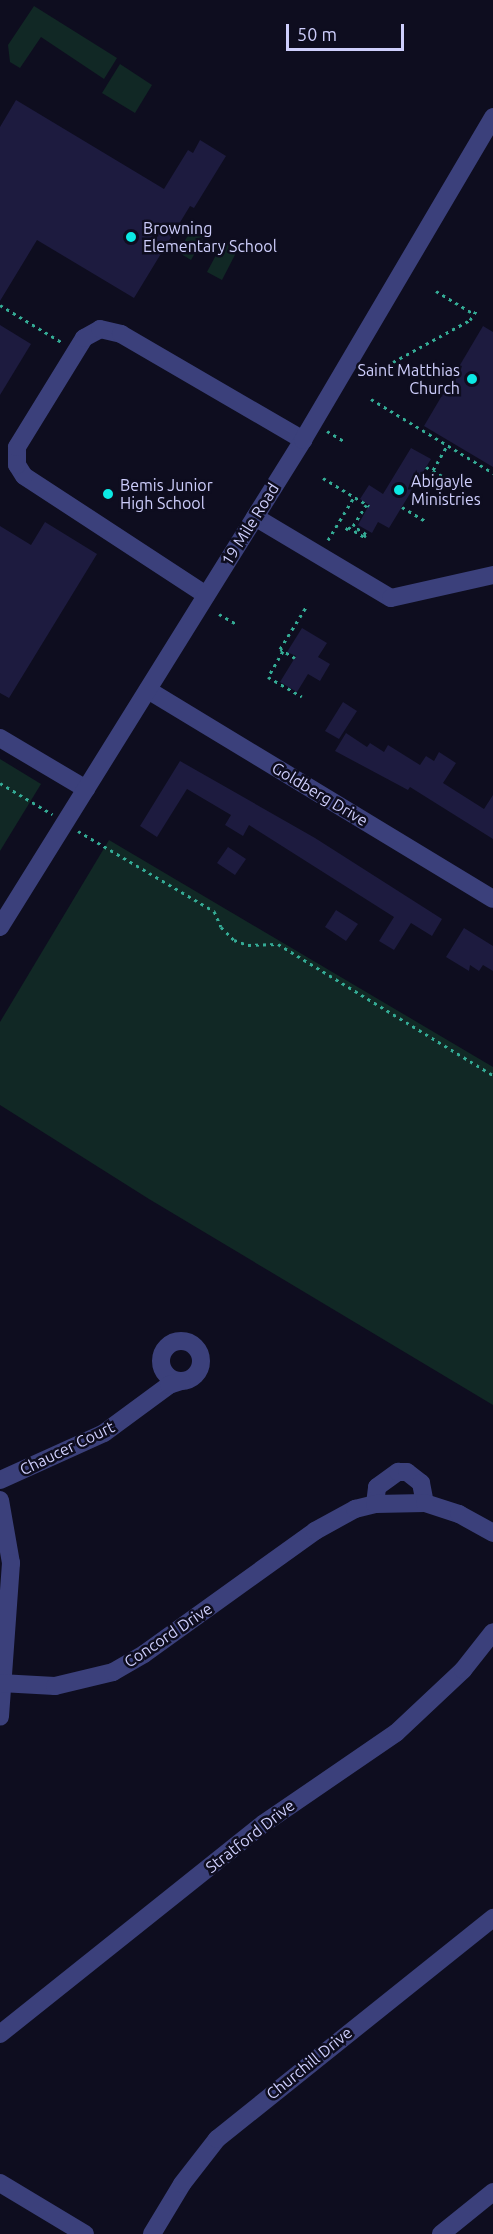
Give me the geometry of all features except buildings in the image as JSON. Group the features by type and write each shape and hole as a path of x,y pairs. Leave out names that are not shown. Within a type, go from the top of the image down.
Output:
{"street":[{"name":"19 Mile Road","path":"0,927 303,440 493,117"},
{"path":"206,595 24,476 17,465 17,447 84,338 100,329 121,334 303,440"},
{"path":"255,517 391,598 493,575"},
{"name":"Goldberg Drive","path":"148,690 493,898"},
{"path":"0,738 86,789"},
{"name":"Chaucer Court","path":"0,1480 104,1433 160,1391 193,1377 200,1366 199,1354 191,1344 178,1341 166,1347 161,1366 160,1391"},
{"path":"161,1366 169,1377 181,1381"},
{"path":"375,1504 377,1486 390,1474 398,1472 407,1472 421,1483 425,1503"},
{"path":"0,1500 11,1563 0,1717"},
{"name":"Concord Drive","path":"2,1684 55,1686 113,1672 144,1654 337,1517 375,1504 425,1503 459,1514 493,1533"},
{"name":"Stratford Drive","path":"0,2034 263,1824 396,1733 463,1670 493,1632"},
{"name":"Churchill Drive","path":"152,2234 182,2184 217,2139 493,1918"},
{"path":"0,2183 85,2234"},
{"path":"441,2234 493,2192"}],"path":[{"path":"436,291 474,314"},
{"path":"0,305 76,351"},
{"path":"393,362 470,320 478,308"},
{"path":"371,399 493,473"},
{"path":"327,431 345,442"},
{"path":"433,470 447,446"},
{"path":"426,466 449,480"},
{"path":"323,478 368,506 353,526 366,534 364,537 348,527 346,530"},
{"path":"328,540 354,498"},
{"path":"402,507 425,521"},
{"path":"295,658 280,649 306,607"},
{"path":"219,614 236,624"},
{"path":"288,637 294,640"},
{"path":"283,651 268,677 302,697"},
{"path":"0,783 55,816"},
{"path":"79,832 214,911 221,927 234,940 248,945 278,944 493,1075"}],"green space":[{"path":"34,6 117,58 104,79 41,37 20,68 10,62 8,45"},
{"path":"120,64 152,85 135,113 102,93"},
{"path":"192,229 204,237 191,260 178,252"},
{"path":"223,242 238,249 222,280 207,272"},
{"path":"0,759 41,784 0,851"},
{"path":"109,840 493,1067 493,1405 149,1199 0,1105 0,1022"}],"place":[{"name":"Browning Elementary School","path":"131,237"},
{"name":"Saint Matthias Church","path":"472,379"},
{"name":"Abigayle Ministries","path":"399,490"},
{"name":"Bemis Junior High School","path":"108,494"}]}
